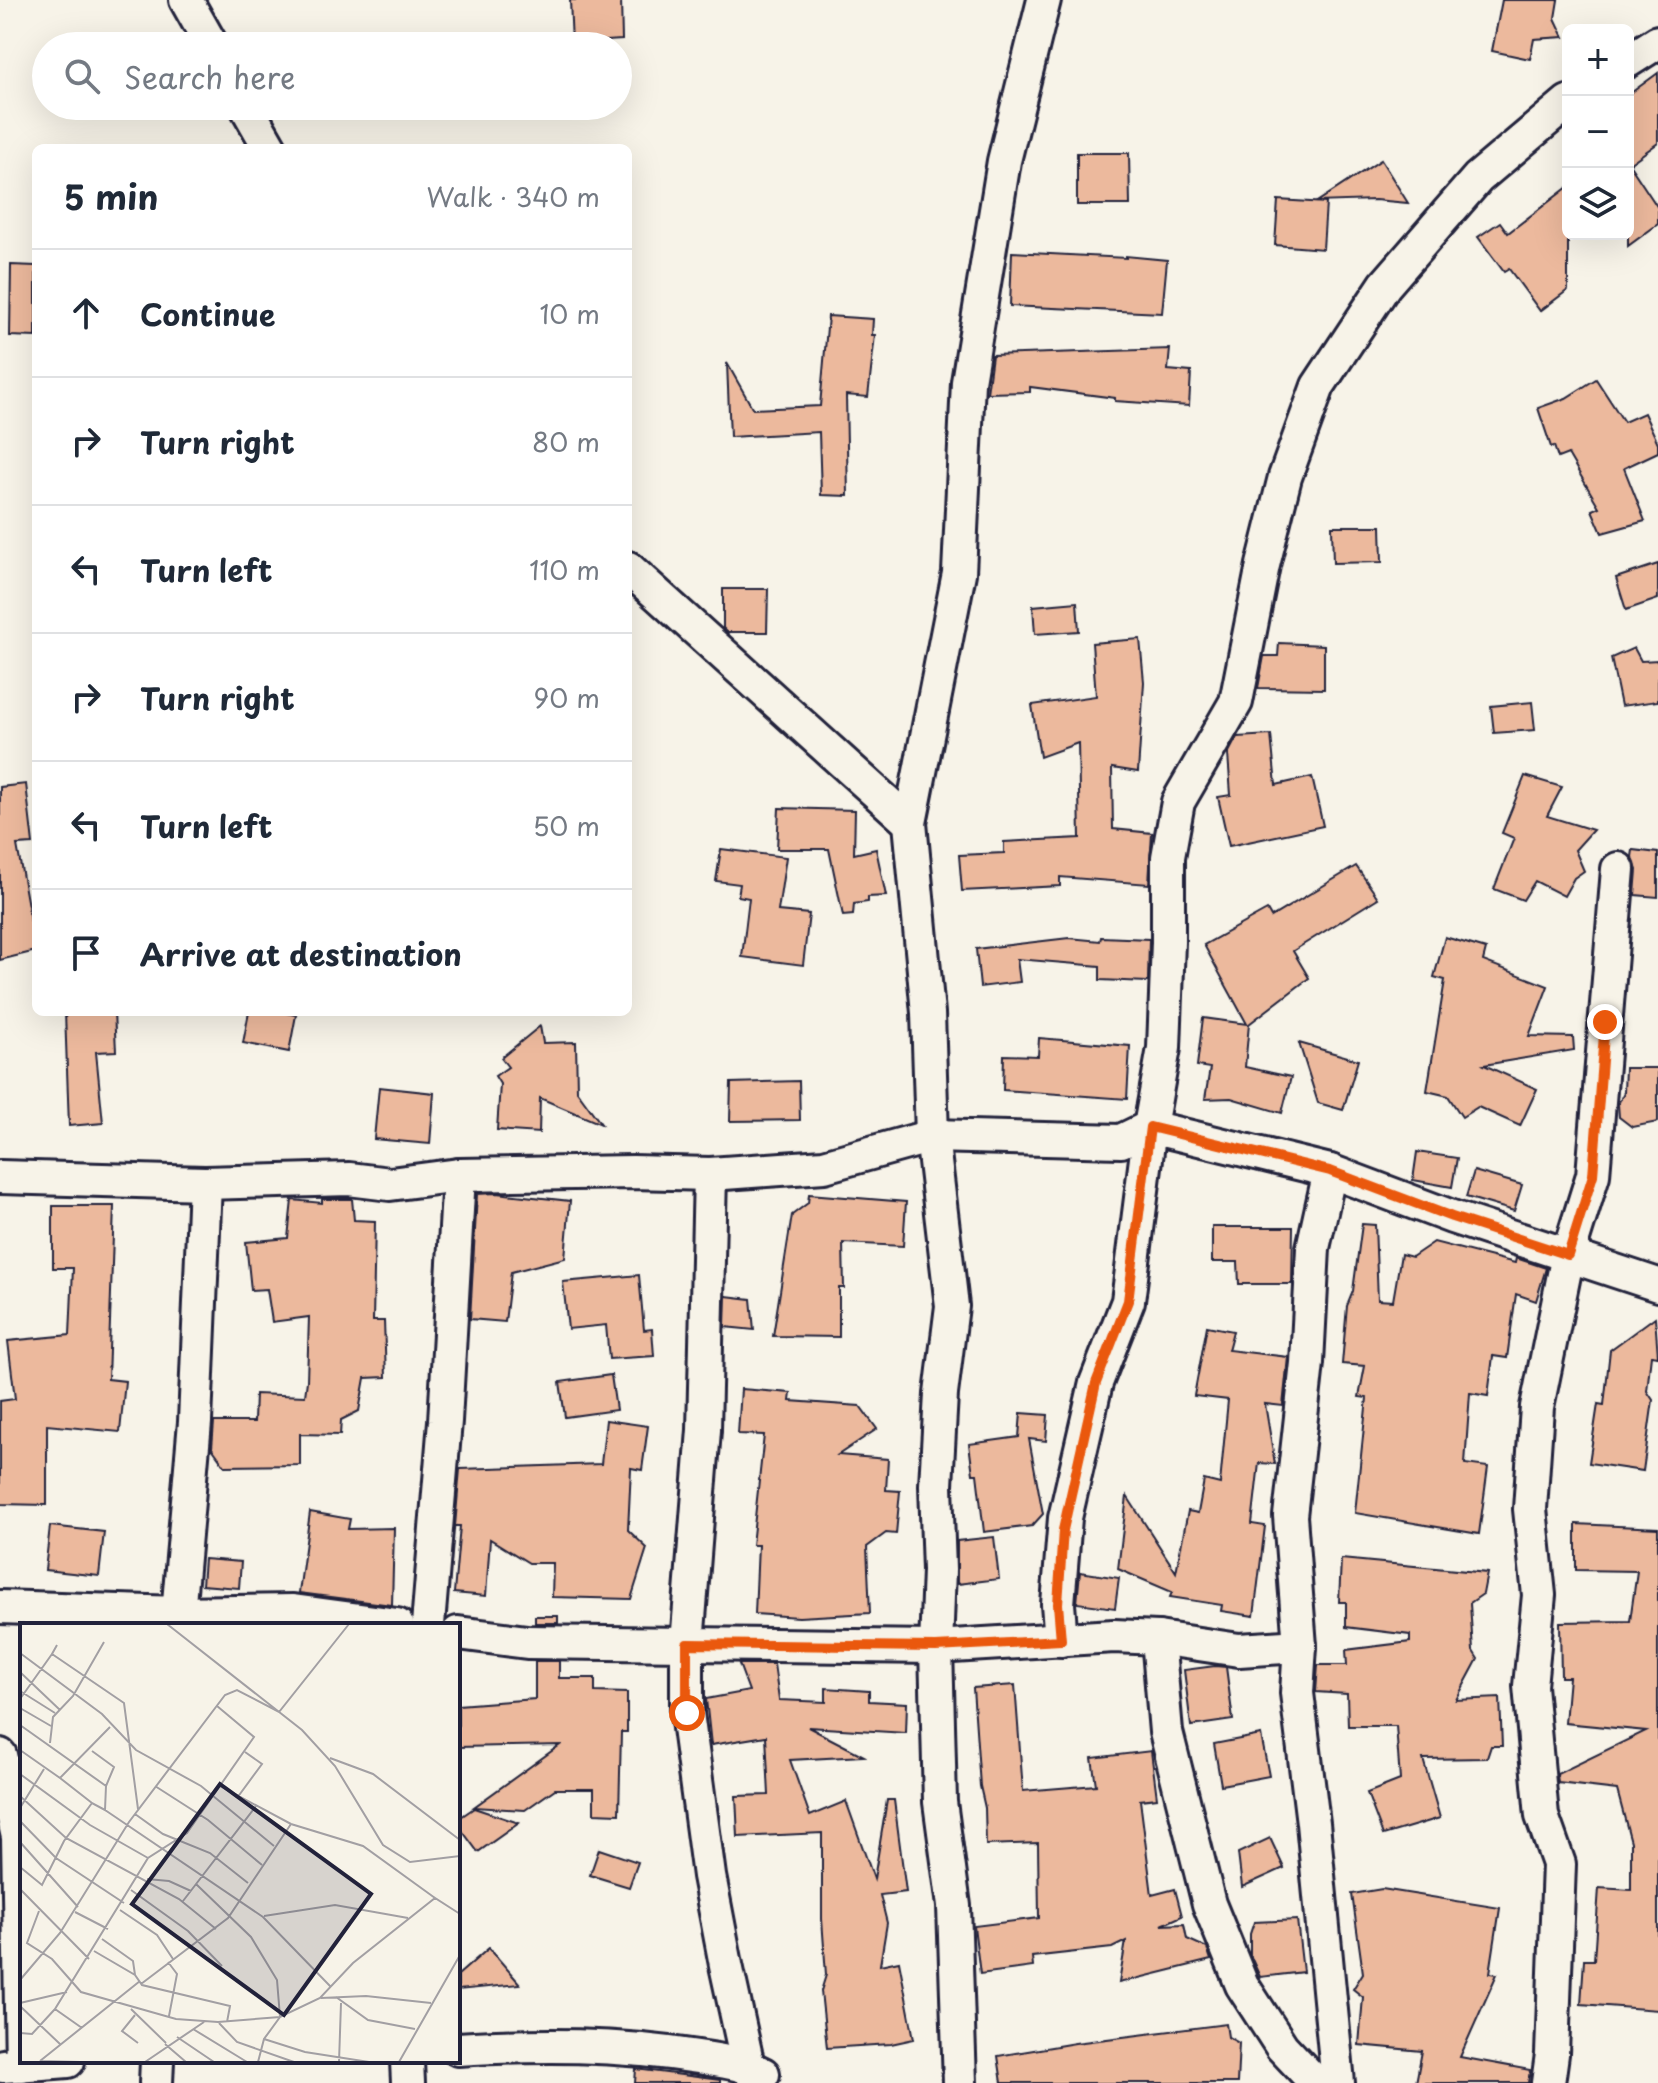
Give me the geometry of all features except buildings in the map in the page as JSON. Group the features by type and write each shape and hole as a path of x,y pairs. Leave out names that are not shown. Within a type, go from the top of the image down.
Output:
{"street":[{"path":"186,0 204,32"},
{"path":"960,2083 954,1906 940,1802 936,1647 939,1570 936,1485 941,1394 952,1306 932,1136 928,1013 910,823 959,573 968,382 1002,175 1044,0"},
{"path":"1634,57 1658,42"},
{"path":"1061,1640 1058,1604 1063,1530 1096,1383 1128,1301 1150,1127 1164,1048 1168,857 1178,802 1236,702 1263,565 1285,477 1318,386 1385,285 1478,178 1562,107"},
{"path":"254,120 268,144"},
{"path":"632,572 910,823"},
{"path":"1548,2083 1552,2054 1559,1864 1542,1816 1530,1686 1539,1595 1530,1509 1537,1407 1568,1255 1593,1175 1618,869"},
{"path":"0,1177 205,1183 349,1179 390,1184 459,1175 710,1174 824,1166 932,1136 1121,1141 1150,1127 1330,1171 1452,1217 1658,1285"},
{"path":"1330,1171 1313,1248 1307,1363 1290,1516 1300,1646 1297,1693 1338,2083"},
{"path":"710,1174 704,1430 687,1644 687,1713 697,1799 726,1965 753,2074"},
{"path":"428,1623 445,1421 459,1175"},
{"path":"178,1619 195,1422 205,1183"},
{"path":"0,1607 178,1619 293,1611 382,1623"},
{"path":"460,1633 527,1642 936,1647 1114,1636 1158,1638 1239,1650 1300,1646"},
{"path":"1158,1638 1166,1732 1209,1904 1242,1985 1282,2047 1316,2083"},
{"path":"0,1755 9,1837 11,2066 45,2063"},
{"path":"460,2049 581,2044 661,2051 778,2083"},
{"path":"156,2083 157,2063"},
{"path":"407,2063 408,2083"}],"route":[{"path":"687,1713 687,1644 936,1647 1061,1640 1058,1604 1063,1530 1096,1383 1128,1301 1150,1127 1330,1171 1452,1217 1568,1255 1593,1175 1605,1022"}]}
